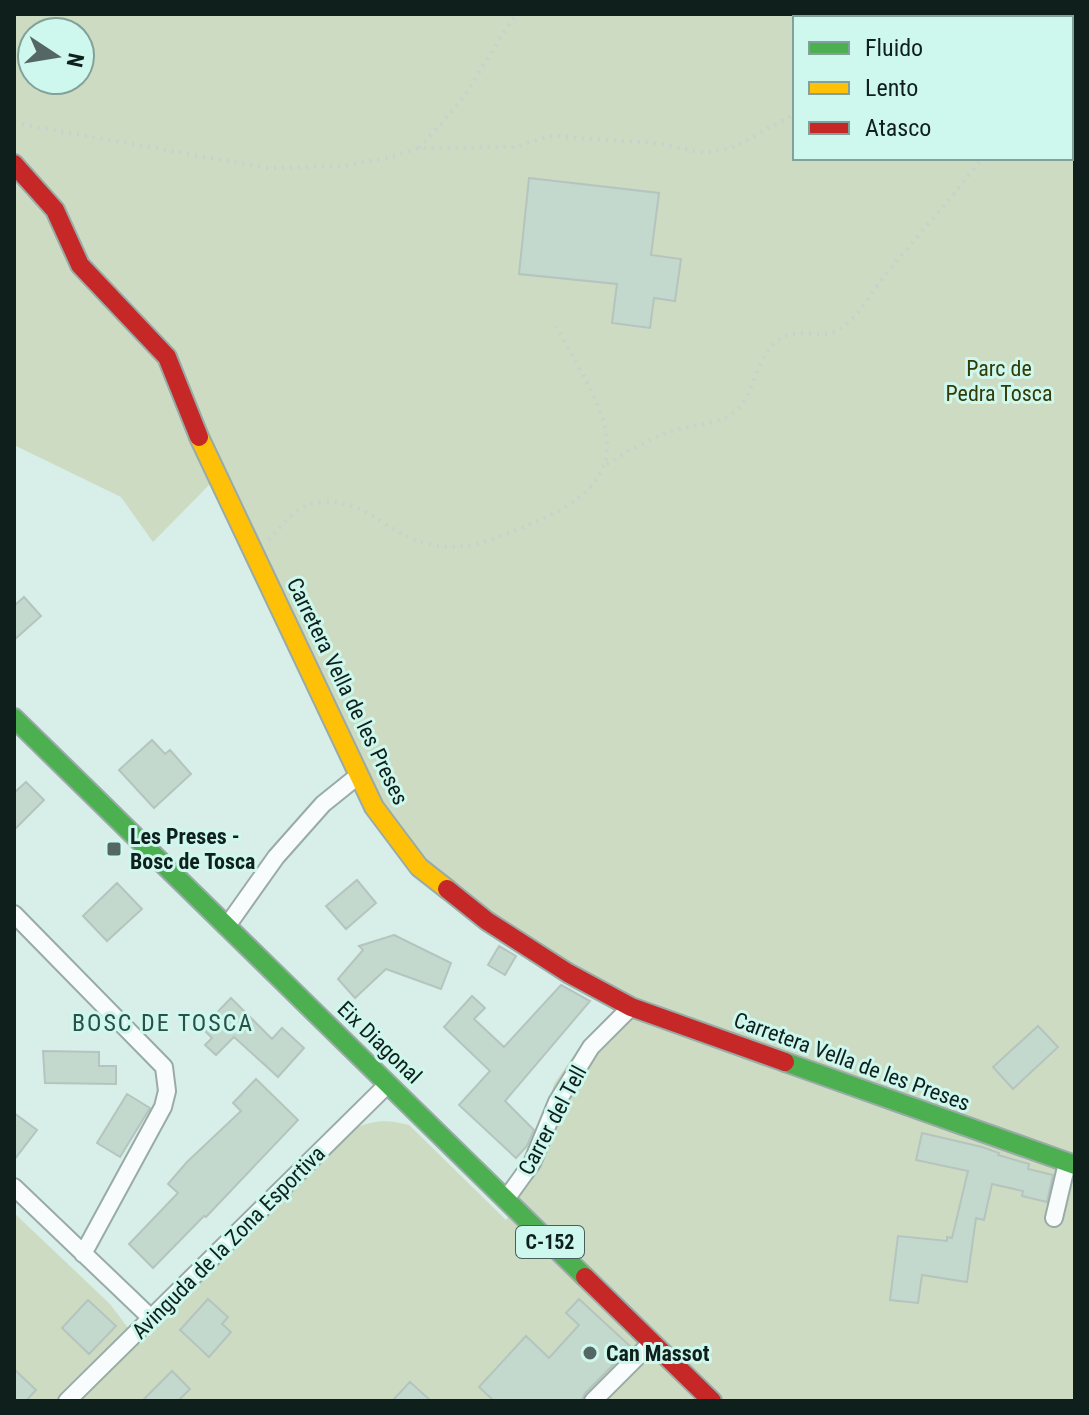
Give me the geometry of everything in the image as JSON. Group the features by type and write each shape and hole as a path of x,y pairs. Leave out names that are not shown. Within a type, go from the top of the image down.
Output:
{"street":[{"name":"Carretera Vella de les Preses","path":"14,164 55,210 80,265 167,357 202,443 374,807 419,867 487,921 568,973 631,1007 1071,1164"},
{"name":"Eix Diagonal","path":"14,718 712,1401"},
{"path":"227,926 276,857 323,804 359,775"},
{"path":"14,914 164,1067 167,1091 163,1107 83,1254"},
{"name":"Carrer del Tell","path":"506,1199 532,1163 557,1102 591,1047 631,1007"},
{"name":"Avinguda de la Zona Esportiva","path":"67,1401 388,1084"},
{"path":"1054,1218 1071,1164"},
{"path":"14,1187 151,1318"},
{"path":"593,1401 652,1342"}],"path":[{"path":"419,148 461,101 511,21 519,14"},
{"path":"14,123 267,168 343,166 419,148 515,147 550,136 654,143 705,153 732,148 793,115"},
{"path":"605,465 631,449 674,430 712,423 735,410 750,389 771,347 788,334 835,333 861,311 886,273 946,206 980,160"},
{"path":"259,564 268,541 292,513 319,501 351,504 414,540 443,547 484,543 554,515 580,497 599,478 605,465 608,455 606,426 587,382 556,326"}],"green space":[{"name":"Parc de Pedra Tosca","path":"14,14 1075,14 1075,1401 14,1401 14,1213 110,1304 140,1344 353,1129 361,1126 381,1121 409,1125 506,1220 519,1200 554,1084 577,1051 609,1018 629,1009 424,880 211,483 153,542 121,497 14,445"}],"building":[{"path":"529,178 659,193 651,255 681,259 675,301 654,298 650,328 612,323 617,284 519,274"},
{"path":"24,597 41,616 14,640 14,606"},
{"path":"152,740 165,754 170,750 191,774 154,808 119,770"},
{"path":"26,782 44,800 14,830 14,793"},
{"path":"357,880 376,903 346,929 326,906"},
{"path":"117,883 142,909 107,941 83,916"},
{"path":"394,935 451,963 441,989 386,969 355,998 338,979 363,950 359,946"},
{"path":"499,946 516,956 505,975 488,965"},
{"path":"561,985 590,1001 505,1101 534,1130 527,1146 516,1158 459,1105 490,1071 444,1027 472,996 485,1008 474,1019 504,1047"},
{"path":"231,998 272,1039 282,1028 304,1048 278,1077 234,1037 216,1055 205,1045 212,1038 202,1028"},
{"path":"1038,1026 1058,1047 1013,1089 993,1067"},
{"path":"43,1051 99,1052 99,1066 116,1066 116,1084 45,1083"},
{"path":"256,1079 298,1120 153,1268 129,1244 178,1193 168,1184 241,1111 233,1103"},
{"path":"127,1094 150,1108 120,1157 97,1143"},
{"path":"14,1113 37,1130 14,1160"},
{"path":"922,1133 982,1147 1029,1164 1028,1169 1053,1175 1047,1202 1022,1196 1023,1191 992,1184 984,1220 976,1218 967,1282 922,1275 918,1303 890,1300 898,1236 947,1241 947,1237 952,1238 968,1171 916,1160"},
{"path":"208,1299 228,1317 222,1324 231,1332 209,1357 180,1330"},
{"name":"Can Massot","path":"579,1299 631,1347 585,1393 582,1400 494,1401 479,1387 526,1336 549,1358 579,1325 566,1313"},
{"path":"88,1300 116,1326 89,1354 62,1328"},
{"path":"14,1369 36,1390 26,1401 14,1401"},
{"path":"172,1371 190,1389 178,1401 142,1401"},
{"path":"410,1382 431,1401 392,1401"}],"traffic: fast":[{"path":"14,718 585,1277"},
{"path":"785,1062 1075,1165"}],"traffic: slow":[{"path":"199,437 374,807 419,867 447,889"}],"traffic: jam":[{"path":"14,164 55,210 80,265 167,357 199,437"},
{"path":"447,889 487,921 568,973 631,1007 785,1062"},
{"path":"585,1277 712,1401"}],"place":[{"name":"Les Preses - Bosc de Tosca","path":"114,849"},
{"name":"Can Massot","path":"590,1353"}],"district":[{"name":"BOSC DE TOSCA","path":"163,1023"}]}
